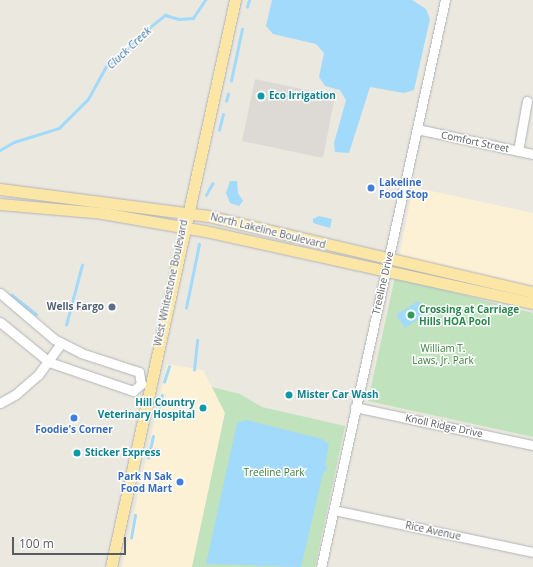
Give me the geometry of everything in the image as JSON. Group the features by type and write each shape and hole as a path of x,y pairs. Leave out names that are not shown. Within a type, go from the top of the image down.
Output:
{"main road":[{"name":"West Whitestone Boulevard","path":"111,567 145,385 183,228 235,0"},
{"name":"North Lakeline Boulevard","path":"0,189 186,213 533,292"},
{"name":"North Lakeline Boulevard","path":"0,204 102,213 183,228 533,304"}],"street":[{"name":"Treeline Drive","path":"321,567 445,0"},
{"path":"518,151 527,101"},
{"name":"Comfort Street","path":"417,129 533,154"},
{"path":"0,294 60,343 139,372 145,385 133,391 49,362 0,322"},
{"path":"0,403 16,394 49,362 60,343"},
{"name":"Knoll Ridge Drive","path":"355,408 533,445"},
{"name":"Rice Avenue","path":"334,510 533,552"}],"shaded area":[{"path":"255,79 335,96 323,158 242,141"},
{"path":"413,187 533,213 533,286 399,258"},
{"path":"167,364 203,370 225,413 192,567 122,567"}],"green space":[{"name":"William T. Laws, Jr. Park","path":"395,277 533,313 533,437 368,401"},
{"name":"Treeline Park","path":"212,387 240,394 262,407 345,426 315,567 192,567 225,413"}],"water":[{"path":"272,0 412,0 426,9 430,19 414,90 404,93 370,87 349,153 335,152 334,143 346,100 340,90 325,86 319,77 324,53 316,44 273,34 266,26"},
{"path":"230,181 237,181 238,193 243,201 239,206 230,203 226,193"},
{"path":"319,216 332,219 330,228 313,223 313,219"},
{"name":"Crossing at Carriage Hills HOA Pool","path":"418,301 426,314 405,328 396,315"},
{"name":"Treeline Park","path":"246,420 322,439 329,444 325,465 328,468 323,473 301,567 206,564 237,423"}],"waterway":[{"name":"Cluck Creek","path":"0,150 14,142 59,128 88,99 106,67 149,28 165,15 179,19 193,18 205,0"},
{"path":"247,7 249,0"},
{"path":"231,81 242,29"},
{"path":"226,101 228,94"},
{"path":"219,130 223,114"},
{"path":"206,195 212,184"},
{"path":"186,308 199,244"},
{"path":"66,325 82,265"},
{"path":"8,296 12,295 36,314"},
{"path":"194,370 197,340"},
{"path":"164,382 169,367"},
{"path":"158,412 162,395"},
{"path":"148,458 153,437"},
{"path":"131,538 135,515"}],"place":[{"name":"Eco Irrigation","path":"261,96"},
{"name":"Lakeline Food Stop","path":"371,188"},
{"name":"Wells Fargo","path":"112,307"},
{"name":"Crossing at Carriage Hills HOA Pool","path":"411,315"},
{"name":"Mister Car Wash","path":"289,395"},
{"name":"Hill Country Veterinary Hospital","path":"203,408"},
{"name":"Foodie's Corner","path":"74,418"},
{"name":"Sticker Express","path":"77,453"},
{"name":"Park N Sak Food Mart","path":"180,482"}]}
